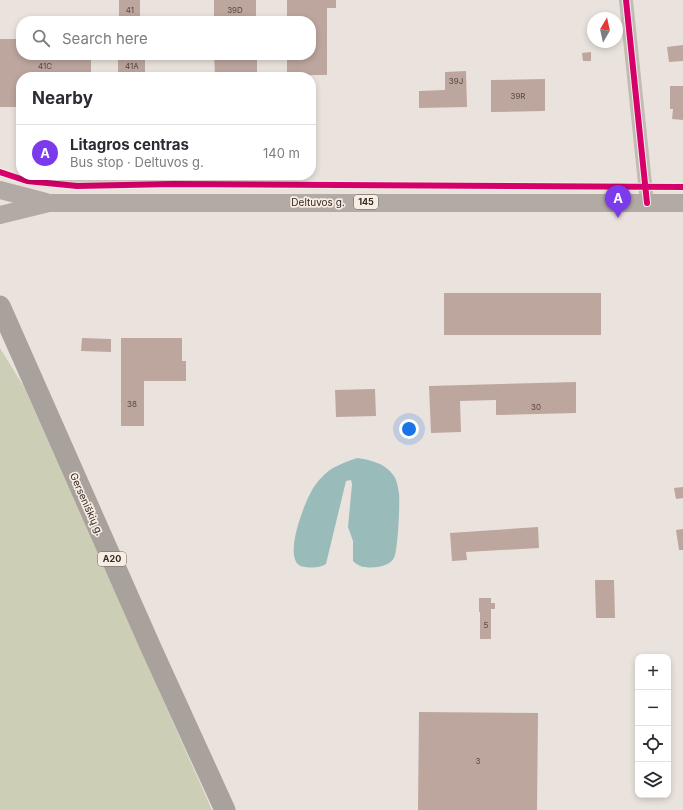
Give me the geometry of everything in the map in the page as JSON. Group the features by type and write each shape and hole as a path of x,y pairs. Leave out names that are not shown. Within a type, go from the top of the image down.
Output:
{"highway":[{"name":"Gerseniškių g.","path":"0,306 152,650 225,810"}],"main road":[{"name":"Deltuvos g.","path":"0,190 48,203"},
{"name":"Deltuvos g.","path":"0,215 48,203 683,203"}],"street":[{"path":"626,0 647,203"}],"green space":[{"path":"0,348 24,387 212,810 0,810"}],"water":[{"path":"357,458 382,465 394,476 396,480 399,493 399,507 398,537 394,558 388,564 378,567 360,566 353,561 353,541 348,527 352,484 351,480 346,481 326,564 314,568 305,567 298,564 294,557 296,535 311,491 318,481 331,469"}],"building":[{"path":"119,0 140,0 140,16 119,16"},
{"path":"214,0 256,0 256,16 214,16"},
{"path":"287,0 336,0 336,8 327,8 327,75 316,75 316,72 287,72 287,60 316,60 316,16 287,16"},
{"path":"0,39 16,39 16,60 91,60 91,72 16,72 16,107 0,107"},
{"path":"683,45 683,61 669,62 667,47"},
{"path":"591,52 591,61 583,61 582,53"},
{"path":"118,60 145,60 145,72 118,72"},
{"path":"214,60 257,60 257,72 215,72"},
{"path":"466,71 467,107 419,108 419,91 445,90 445,72"},
{"path":"545,79 545,111 491,112 491,80"},
{"path":"670,86 683,86 683,120 672,119 673,109 670,109"},
{"path":"444,293 601,293 601,335 444,335"},
{"path":"82,338 111,339 111,352 81,351"},
{"path":"121,338 182,338 182,361 186,361 186,381 144,381 144,426 121,426"},
{"path":"576,382 576,413 496,415 496,400 460,401 461,432 431,433 429,386"},
{"path":"375,389 376,416 336,417 335,390"},
{"path":"683,487 683,498 676,499 674,488"},
{"path":"538,527 539,548 466,552 467,560 452,561 450,533"},
{"path":"683,529 683,550 679,550 676,530"},
{"path":"595,580 614,580 615,618 596,618"},
{"path":"479,598 491,598 491,603 495,603 495,609 491,609 491,639 480,639"},
{"path":"419,712 538,713 537,810 418,810"}],"cycle path":[{"path":"626,0 647,203"},
{"path":"0,172 16,177"},
{"path":"24,180 77,186 173,184 683,187"}],"place":[{"name":"Litagros centras","path":"618,218"}]}
